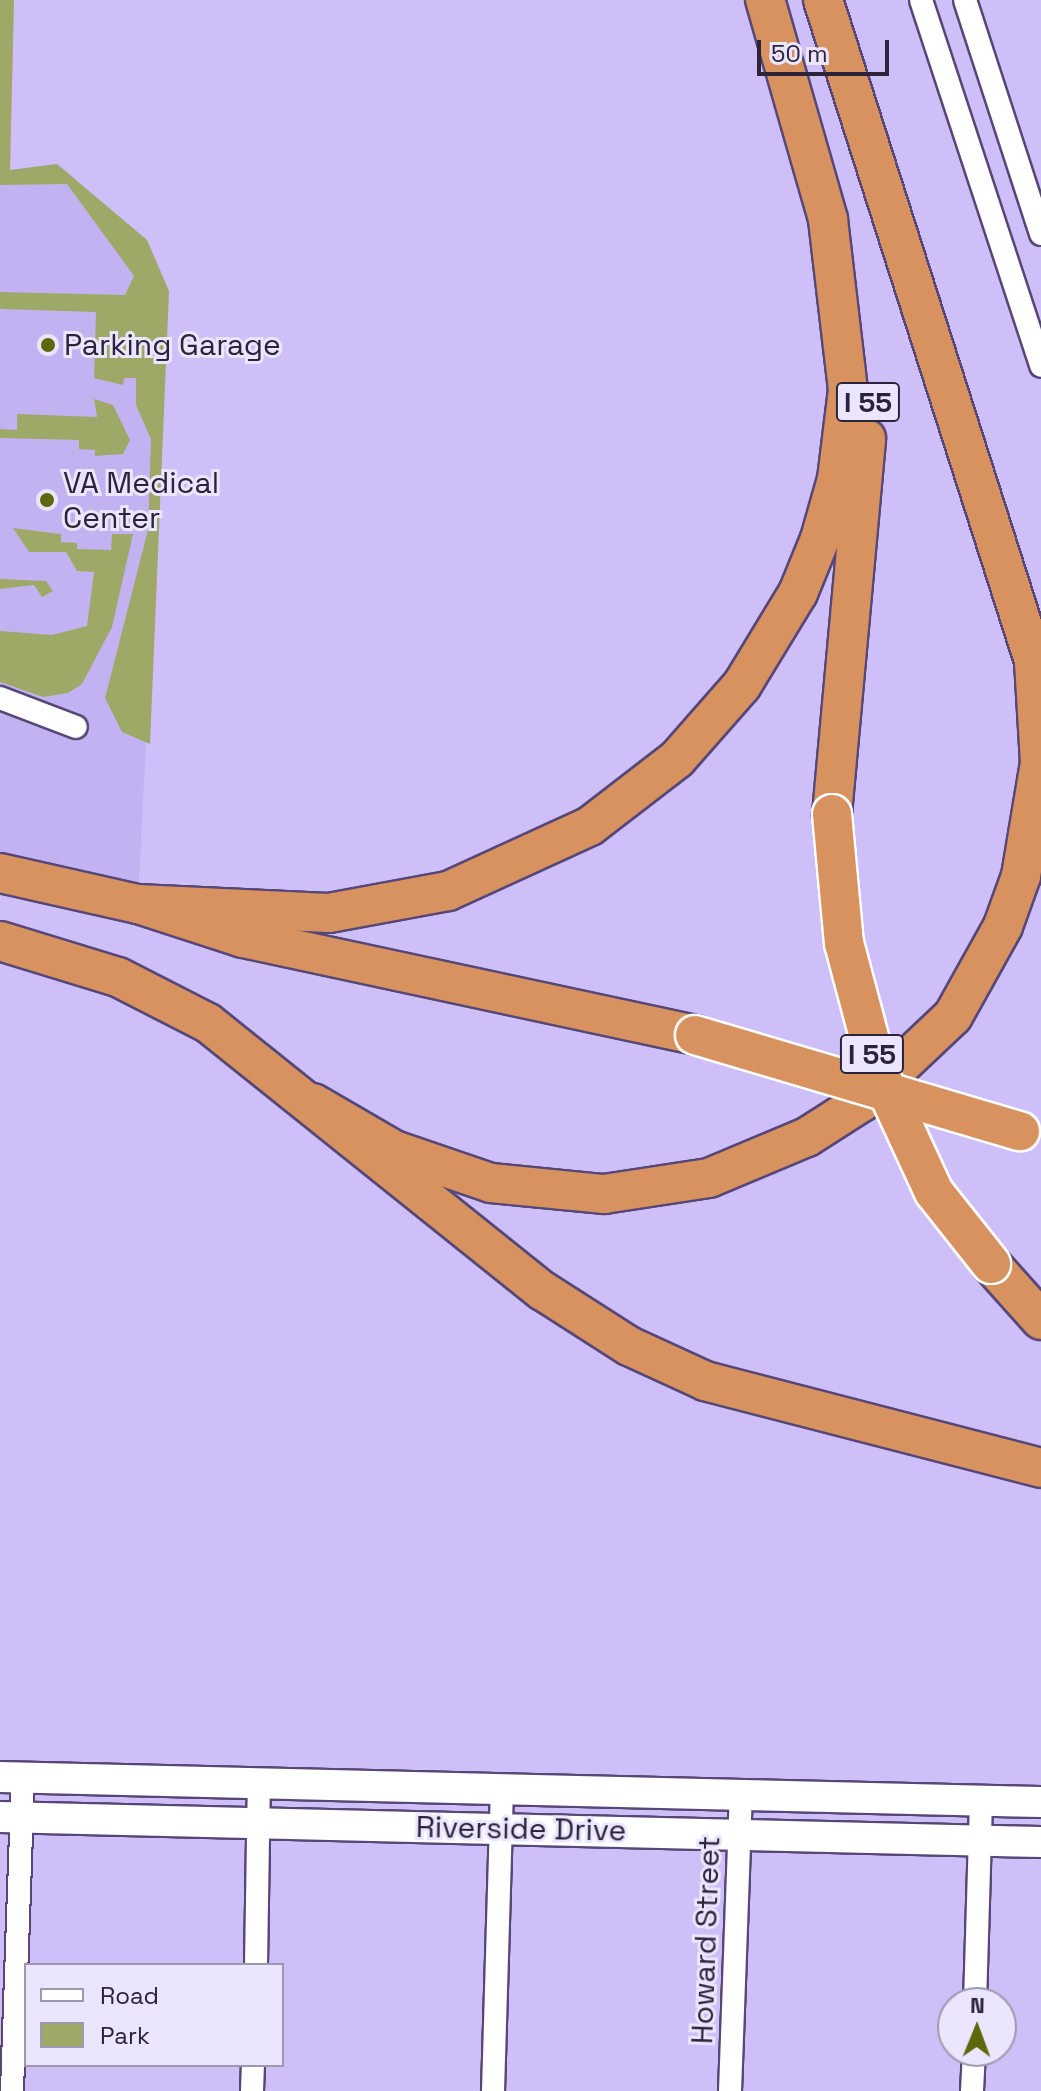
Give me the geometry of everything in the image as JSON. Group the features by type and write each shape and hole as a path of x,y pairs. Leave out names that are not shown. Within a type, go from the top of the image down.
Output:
{"highway":[{"path":"138,904 329,913 448,891 590,826 677,759 742,685 798,593 820,539 837,479 848,390 828,219 765,0"},
{"name":"I 55","path":"784,0 848,201 867,320 865,461 832,814 844,943 878,1071 934,1192 991,1264 1041,1320"},
{"path":"313,1103 394,1150 491,1183 604,1194 709,1178 807,1137 862,1102 953,1016 1003,926 1021,876 1038,779 1034,661 823,0"},
{"path":"849,0 1041,588"},
{"path":"0,873 138,904 243,938 695,1035 1030,1136"},
{"path":"0,941 76,960 168,1000 313,1103 462,1229 629,1346 705,1381 1041,1468"}],"street":[{"path":"921,0 1041,366"},
{"path":"965,0 1041,234"},
{"path":"0,698 76,727"},
{"path":"11,1777 12,2091"},
{"name":"Riverside Drive","path":"11,1777 741,1792 1041,1802"},
{"path":"256,1963 259,1784"},
{"path":"493,2091 502,1787"},
{"name":"Howard Street","path":"730,2091 741,1792"},
{"path":"975,1987 981,1800"},
{"name":"Riverside Drive","path":"10,1818 740,1832 1041,1842"},
{"path":"252,2091 253,2067"},
{"path":"972,2091 973,2067"}],"shaded area":[{"path":"0,0 14,0 10,170 57,164 147,240 169,291 138,904 0,873"}],"green space":[{"path":"0,0 14,0 10,170 57,164 147,240 169,291 150,744 122,732 105,698 148,530 151,439 136,405 136,378 124,378 123,385 94,378 96,312 0,309 0,292 125,295 134,276 67,184 0,185"},
{"path":"94,399 113,405 130,440 123,454 95,456 95,450 79,449 79,440 0,438 0,429 17,430 17,414 97,417"},
{"path":"13,528 61,534 61,542 77,543 77,549 111,550 112,534 133,534 112,627 82,684 68,693 43,697 0,682 0,631 52,635 87,626 94,572 77,571 66,552 29,552"},
{"path":"0,579 46,581 53,591 42,597 34,585 0,589"}],"place":[{"name":"Parking Garage","path":"48,345"},
{"name":"VA Medical Center","path":"47,500"}]}
